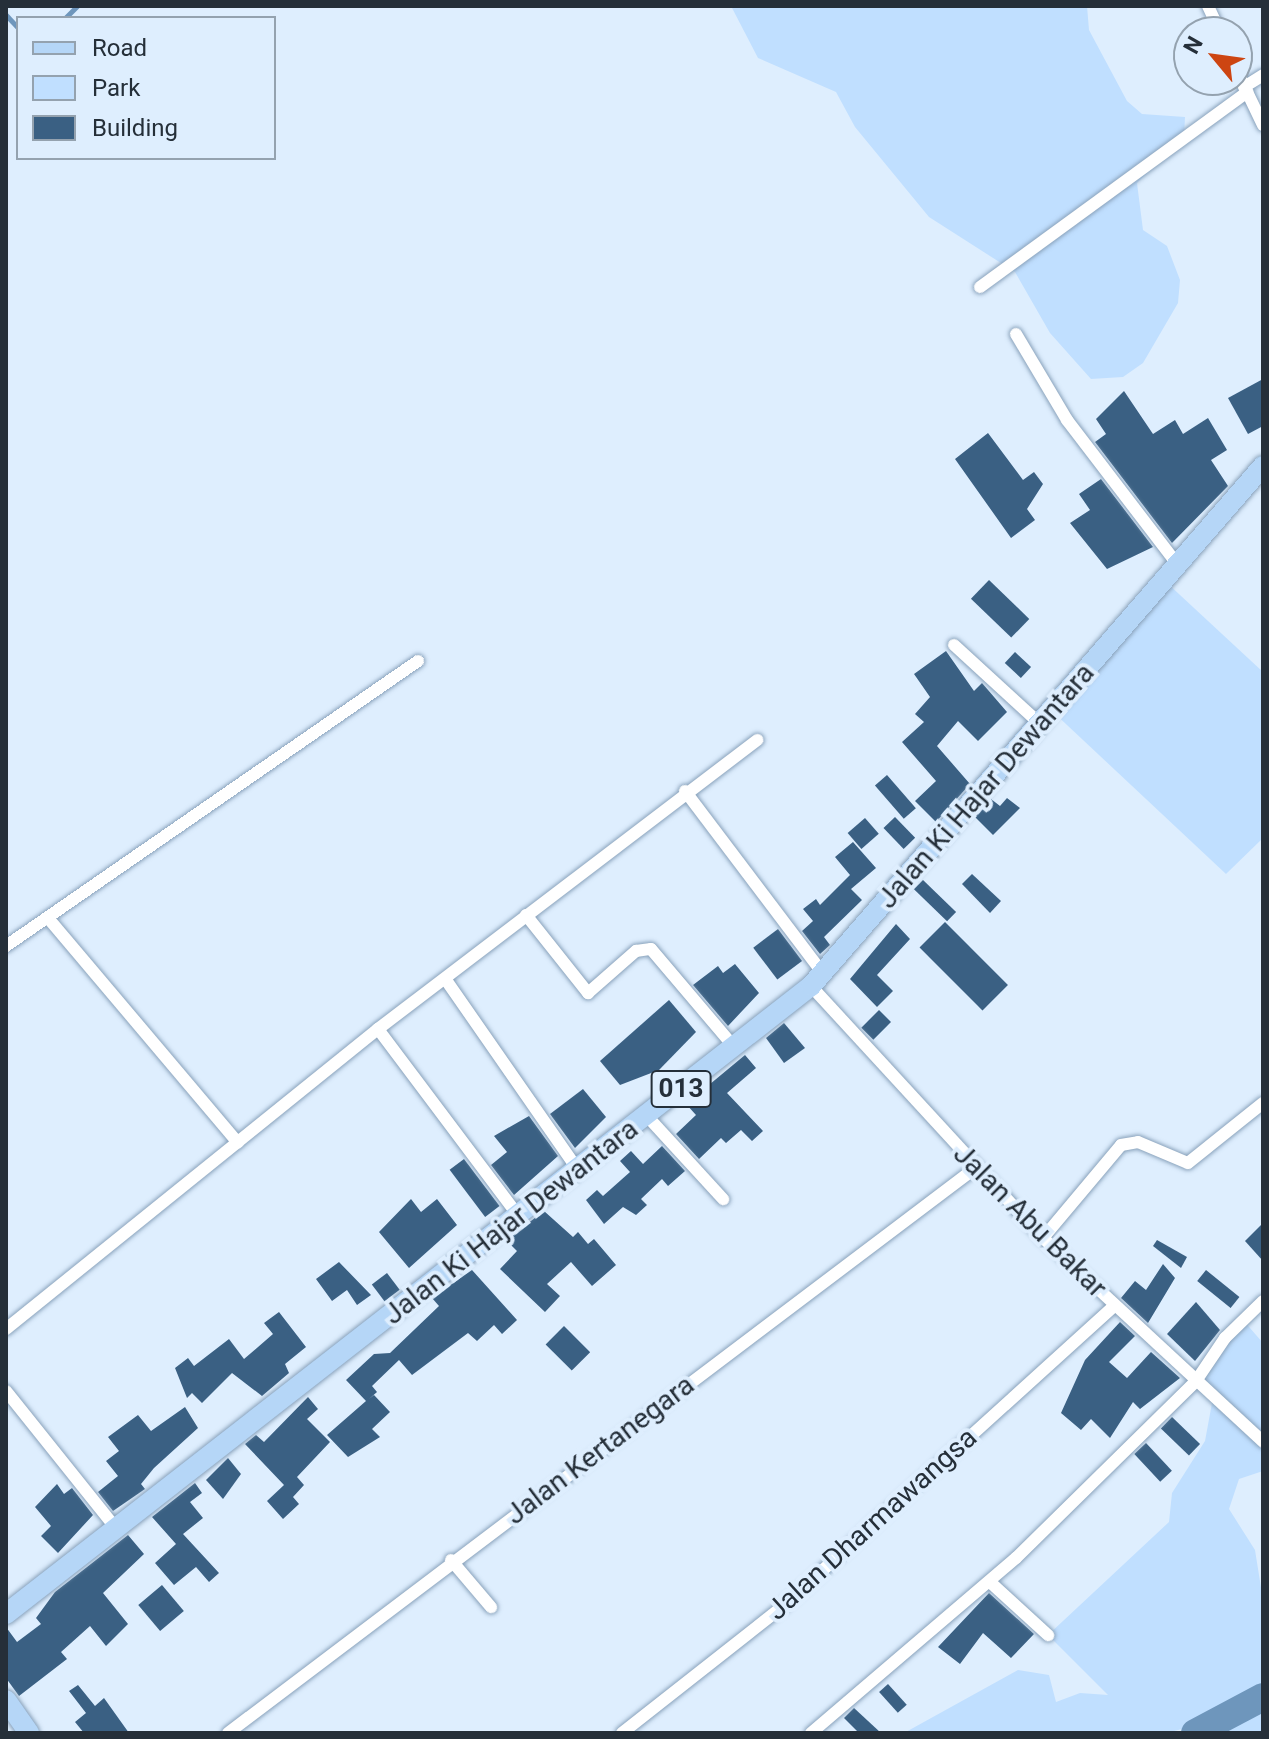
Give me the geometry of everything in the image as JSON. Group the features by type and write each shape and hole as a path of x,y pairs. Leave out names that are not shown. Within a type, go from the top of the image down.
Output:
{"main road":[{"name":"Jalan Ki Hajar Dewantara","path":"6,1614 576,1167 647,1116 817,979 1263,466"},
{"path":"6,1700 29,1733"}],"street":[{"path":"980,287 1237,96"},
{"path":"1249,96 1263,125"},
{"path":"1016,334 1067,420 1178,565"},
{"path":"954,645 1039,723"},
{"path":"6,946 418,661"},
{"path":"6,1329 378,1029 446,980 685,791 758,740"},
{"name":"Jalan Abu Bakar","path":"685,791 817,979 974,1169 1114,1306 1263,1442"},
{"path":"526,915 588,993 636,951 651,949 734,1047"},
{"path":"48,918 238,1143"},
{"path":"446,980 576,1167"},
{"path":"378,1029 517,1214"},
{"path":"1043,1238 1121,1145 1138,1142 1188,1163 1263,1103"},
{"path":"647,1116 723,1199"},
{"name":"Jalan Kertanegara","path":"228,1733 451,1560 974,1169"},
{"path":"811,1733 990,1582 1196,1381 1225,1338 1263,1301"},
{"name":"Jalan Dharmawangsa","path":"622,1733 781,1608 1114,1306"},
{"path":"6,1391 115,1527"},
{"path":"451,1560 491,1607"},
{"path":"990,1582 1048,1635"}],"green space":[{"path":"731,6 1087,6 1089,30 1127,101 1142,114 1185,117 1184,136 1137,183 1143,230 1167,246 1180,280 1178,303 1143,363 1123,377 1091,379 1050,333 1015,272 929,217 855,127 836,92 758,58"},
{"path":"1166,582 1263,672 1263,838 1226,874 1051,710"},
{"path":"1243,1320 1263,1343 1263,1471 1239,1479 1229,1509 1255,1550 1263,1600 1263,1733 1209,1733 1206,1723 1166,1733 904,1733 1018,1670 1049,1675 1056,1702 1080,1693 1108,1695 1048,1635 1169,1522 1172,1493 1205,1441 1212,1403 1196,1381"}],"building":[{"path":"1263,379 1263,426 1248,434 1228,398"},
{"path":"1124,391 1153,434 1175,420 1183,434 1208,418 1227,450 1211,460 1228,486 1172,543 1095,442 1106,434 1096,419"},
{"path":"988,433 1023,480 1034,472 1043,484 1027,509 1035,520 1011,538 955,459"},
{"path":"1101,479 1153,547 1107,569 1070,523 1090,510 1079,494"},
{"path":"989,580 1029,619 1011,638 971,599"},
{"path":"946,651 974,691 982,683 1007,712 978,741 958,721 937,746 970,784 936,822 915,801 936,781 902,742 924,722 915,714 930,697 914,674"},
{"path":"1015,652 1031,667 1021,678 1005,663"},
{"path":"887,775 916,808 904,819 875,785"},
{"path":"1007,798 1020,808 993,835 975,817 991,799 1000,806"},
{"path":"895,817 915,838 904,849 883,828"},
{"path":"865,818 879,834 861,849 848,833"},
{"path":"853,842 876,868 851,889 862,900 824,937 830,945 820,954 802,931 813,921 803,909 816,899 820,905 850,875 835,857"},
{"path":"972,874 1001,901 990,913 962,884"},
{"path":"923,880 956,912 947,921 914,889"},
{"path":"945,922 1008,985 982,1010 920,947"},
{"path":"896,924 910,939 877,975 893,991 877,1007 850,979"},
{"path":"778,929 802,961 777,980 753,948"},
{"path":"735,964 759,993 728,1026 693,985 718,966 723,973"},
{"path":"669,1000 696,1032 659,1070 620,1085 600,1061"},
{"path":"879,1010 891,1022 873,1040 861,1028"},
{"path":"784,1023 805,1048 784,1063 766,1038"},
{"path":"745,1055 756,1068 727,1093 763,1131 752,1141 741,1130 726,1143 721,1138 699,1159 676,1134 696,1115 686,1104"},
{"path":"583,1089 606,1117 575,1148 550,1114"},
{"path":"529,1116 558,1156 514,1195 491,1165 507,1152 494,1136"},
{"path":"662,1146 685,1171 668,1186 662,1179 641,1199 647,1205 636,1215 623,1207 604,1224 586,1200 597,1190 603,1196 630,1172 620,1161 631,1151 643,1164"},
{"path":"464,1159 500,1206 485,1217 450,1170"},
{"path":"411,1199 421,1212 437,1199 457,1225 409,1268 379,1232"},
{"path":"544,1211 573,1237 578,1232 588,1244 594,1239 616,1265 592,1286 571,1262 547,1284 560,1296 545,1312 500,1269 517,1251 506,1240"},
{"path":"1263,1223 1263,1261 1245,1241"},
{"path":"1157,1240 1187,1257 1181,1268 1153,1246"},
{"path":"339,1262 371,1295 357,1305 347,1290 332,1301 316,1279"},
{"path":"1163,1264 1175,1278 1148,1323 1121,1298 1135,1281 1146,1290"},
{"path":"472,1270 517,1320 502,1334 494,1325 477,1341 468,1333 412,1375 399,1360 372,1386 377,1392 369,1399 374,1395 390,1412 372,1429 380,1437 348,1457 327,1435 366,1401 346,1380 374,1354 390,1353 439,1306 432,1298"},
{"path":"1206,1270 1239,1297 1231,1308 1197,1281"},
{"path":"387,1273 400,1290 384,1301 372,1284"},
{"path":"1196,1302 1220,1330 1195,1361 1167,1334"},
{"path":"279,1312 306,1347 285,1364 289,1373 262,1396 232,1373 202,1403 192,1393 187,1398 175,1368 188,1358 194,1366 229,1339 244,1359 273,1334 264,1323"},
{"path":"1120,1322 1135,1336 1109,1362 1127,1378 1151,1352 1180,1378 1140,1409 1133,1402 1110,1438 1091,1419 1081,1430 1061,1413 1085,1360"},
{"path":"564,1326 590,1352 572,1371 546,1344"},
{"path":"308,1397 318,1409 307,1419 330,1442 297,1477 304,1485 293,1497 299,1504 283,1519 267,1501 284,1485 245,1444 256,1435 264,1442"},
{"path":"185,1407 198,1428 154,1468 141,1484 145,1489 113,1511 98,1492 118,1476 106,1461 119,1451 108,1437 138,1415 151,1431"},
{"path":"1172,1417 1200,1444 1189,1456 1161,1429"},
{"path":"1146,1443 1172,1471 1160,1482 1134,1454"},
{"path":"228,1458 241,1474 223,1499 206,1480"},
{"path":"195,1483 202,1493 190,1502 203,1518 183,1534 219,1573 209,1582 196,1567 174,1585 155,1563 176,1544 152,1517"},
{"path":"57,1484 64,1494 72,1488 93,1515 58,1553 41,1536 51,1526 35,1507"},
{"path":"128,1535 144,1554 103,1593 128,1624 106,1646 90,1626 61,1652 67,1659 19,1696 6,1678 6,1627 17,1642 41,1624 36,1618 55,1592"},
{"path":"162,1585 184,1611 160,1631 138,1605"},
{"path":"989,1593 1034,1634 1011,1658 983,1633 960,1664 938,1647"},
{"path":"888,1684 907,1705 898,1713 879,1692"},
{"path":"78,1685 95,1706 104,1698 129,1733 84,1733 75,1722 86,1713 69,1691"},
{"path":"854,1708 881,1733 859,1733 844,1718"}],"waterway":[{"path":"67,16 77,6"},
{"path":"6,15 16,26"},
{"path":"1195,1733 1263,1697"}]}
